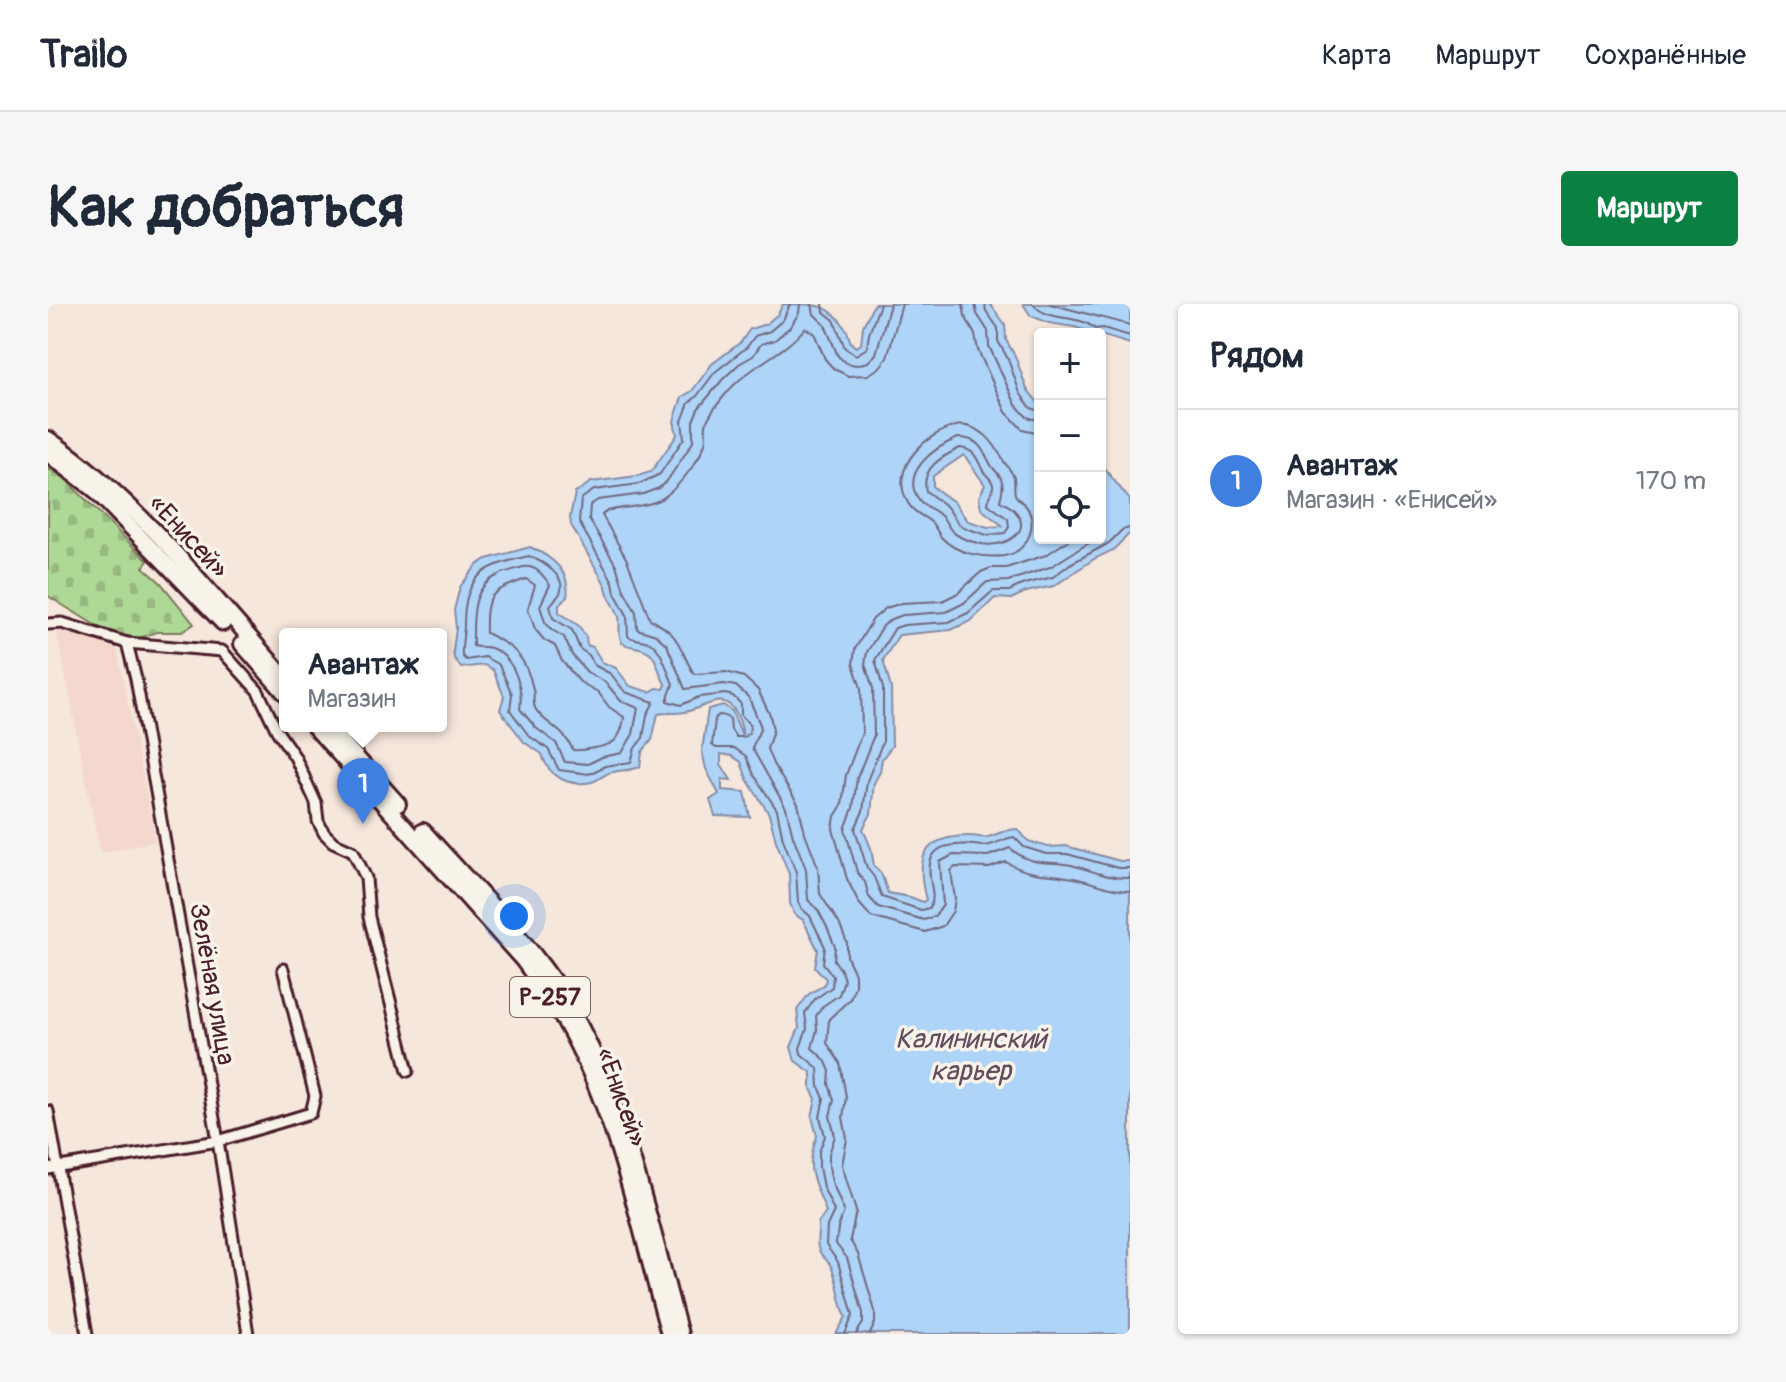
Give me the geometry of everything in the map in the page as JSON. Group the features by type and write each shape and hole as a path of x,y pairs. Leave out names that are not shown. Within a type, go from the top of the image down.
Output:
{"highway":[{"name":"«Енисей»","path":"48,439 76,458 115,492 279,671"},
{"name":"«Енисей»","path":"48,454 94,489 222,621 279,686"},
{"name":"«Енисей»","path":"319,732 523,960 552,999 576,1043 610,1124 669,1334"},
{"name":"«Енисей»","path":"333,732 500,917 565,1000 591,1046 624,1137 680,1334"}],"street":[{"path":"48,624 62,623 127,643 222,651 258,691 277,731 295,757 316,803 318,821 324,833 333,842 353,851 366,878 369,917 408,1071"},
{"name":"Зелёная улица","path":"127,643 218,1141 248,1334"},
{"path":"53,1168 218,1141 311,1113 315,1096 283,969"},
{"path":"48,1111 53,1168 87,1334"}],"shaded area":[{"path":"56,628 116,644 156,841 100,853"}],"green space":[{"path":"48,468 63,477 148,561 143,567 161,583 194,624 182,632 157,632 139,638 108,633 48,596"}],"water":[{"name":"Калининский карьер","path":"783,304 822,307 836,315 856,347 861,344 863,326 874,304 990,304 1005,324 1006,340 1027,389 1034,398 1034,544 1106,544 1106,470 1130,500 1130,533 1113,550 1054,586 1011,599 995,598 971,621 951,630 899,635 883,660 891,688 892,746 882,759 874,783 871,814 863,829 874,866 881,873 888,893 923,902 926,900 921,872 926,852 941,840 954,837 988,837 1018,829 1028,841 1048,847 1066,846 1130,861 1130,1334 836,1334 846,1317 832,1269 817,1245 818,1223 826,1212 811,1167 817,1136 812,1117 816,1099 811,1089 811,1072 795,1061 791,1047 799,1028 797,1010 809,994 824,985 826,979 815,967 818,950 803,920 794,914 790,903 789,874 769,814 747,779 741,762 732,756 721,754 721,764 731,780 722,779 722,790 745,792 750,817 715,816 710,800 719,794 706,769 702,751 708,709 723,705 732,711 742,735 733,708 721,701 684,712 658,714 652,740 642,752 640,767 609,773 592,782 575,783 554,774 542,754 524,742 500,710 504,696 493,670 484,665 461,668 454,658 454,610 460,587 477,565 487,559 530,547 546,555 563,572 567,597 559,605 559,612 579,626 587,645 593,647 602,662 616,668 630,686 650,692 657,688 664,689 666,685 651,653 622,643 618,613 571,525 575,493 591,482 651,472 677,435 674,421 682,397 692,391 712,364 741,342 750,329 766,324 778,314","holes":["964,455 985,485 979,497 981,509 1003,526 988,527 968,521 954,502 933,487 933,476"]},
{"path":"1023,304 1130,304 1130,344 1106,337 1106,328 1077,328 1031,316"}],"place":[{"name":"Авантаж","path":"363,824"}]}
